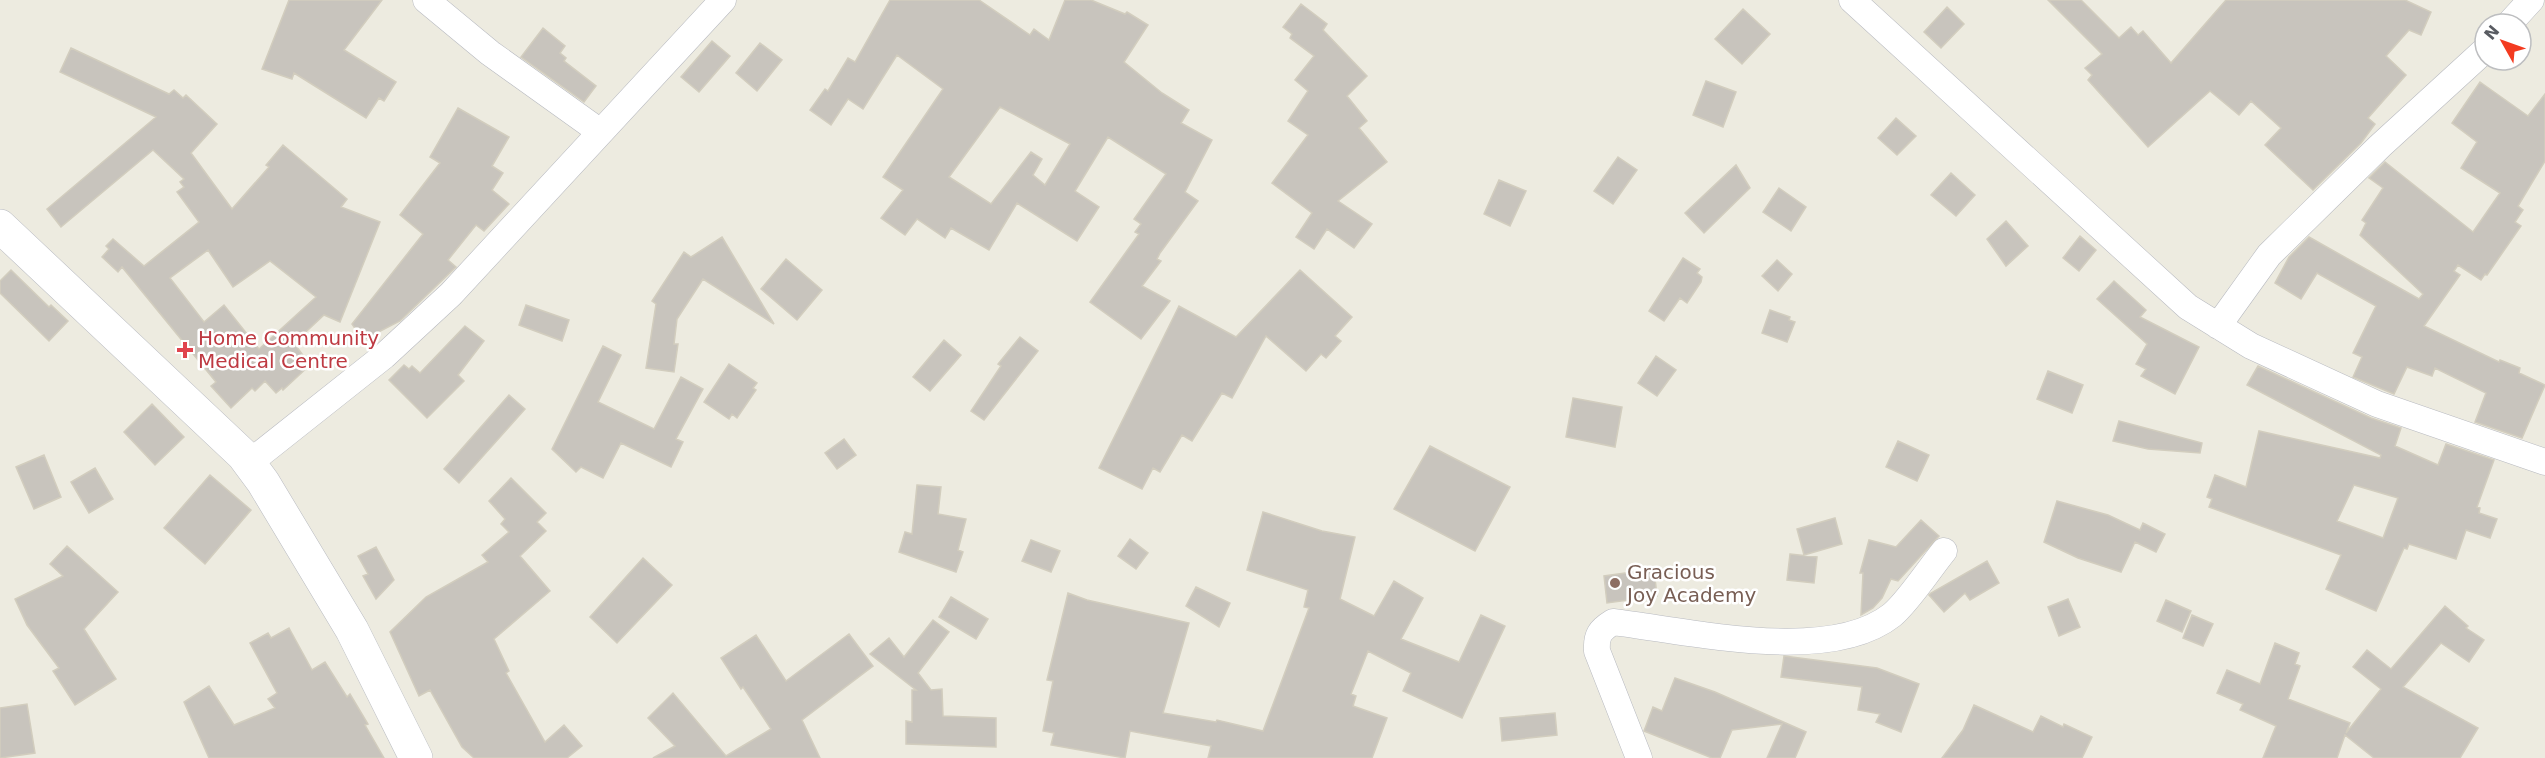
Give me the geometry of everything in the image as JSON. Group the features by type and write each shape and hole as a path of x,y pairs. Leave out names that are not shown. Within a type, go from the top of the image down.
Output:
{"street":[{"path":"426,0 490,53 599,131"},
{"path":"249,463 384,356 451,294 599,131 723,0"},
{"path":"1852,0 2188,307 2251,346 2377,404 2545,462"},
{"path":"2520,12 2531,0"},
{"path":"2218,326 2269,255 2380,146 2473,61"},
{"path":"0,226 249,463 263,482 352,630 416,758"},
{"path":"1639,758 1597,651 1596,638 1601,629 1613,622 1769,642 1826,640 1866,631 1894,614 1944,550"}],"building":[{"path":"289,0 382,0 344,50 396,82 384,101 379,98 366,118 294,73 292,79 262,69"},
{"path":"890,0 979,0 1030,35 1034,29 1049,40 1065,0 1091,0 1125,14 1127,12 1148,25 1124,62 1162,93 1189,110 1181,123 1212,140 1185,192 1198,201 1160,253 1157,259 1161,261 1142,286 1170,301 1141,339 1090,302 1139,234 1135,232 1141,224 1134,219 1166,174 1108,137 1075,191 1099,207 1077,241 1017,203 989,250 951,228 945,238 917,219 905,235 881,218 903,190 883,177 943,89 897,55 863,109 848,99 831,125 810,110 825,89 828,91 848,58 855,62","holes":["1000,107 1070,144 1045,185 1033,175 1042,159 1031,152 991,204 949,177"]},
{"path":"2048,0 2081,0 2119,38 2131,27 2138,35 2143,31 2171,63 2226,0 2405,0 2431,12 2421,35 2409,30 2386,56 2406,75 2368,118 2375,124 2361,143 2313,190 2265,145 2281,128 2251,101 2239,115 2210,91 2148,147 2088,80 2092,75 2085,68 2102,54"},
{"path":"1301,4 1327,24 1323,30 1367,76 1347,96 1367,121 1359,128 1387,162 1338,201 1372,224 1354,248 1327,229 1314,249 1296,237 1312,213 1272,183 1308,135 1288,121 1308,91 1295,80 1314,56 1290,38 1292,34 1283,27"},
{"path":"1947,7 1964,24 1941,48 1924,32"},
{"path":"1743,9 1770,34 1742,64 1715,39"},
{"path":"543,28 565,46 560,53 566,58 564,61 596,86 584,102 521,57"},
{"path":"712,41 730,56 699,92 681,77"},
{"path":"760,43 782,60 757,91 736,73"},
{"path":"71,48 169,94 174,90 183,98 186,95 217,124 191,153 232,209 269,167 266,165 283,145 347,199 341,207 380,222 340,322 324,315 294,343 310,365 283,390 282,388 276,393 265,381 255,391 252,388 231,408 211,386 216,382 122,267 118,272 102,257 109,249 106,246 113,239 144,266 199,222 177,192 184,187 180,182 184,179 153,150 61,227 47,209 156,117 60,72","holes":["208,250 233,287 270,261 316,297 259,349 224,305 204,322 170,278"]},
{"path":"1706,81 1736,92 1723,127 1693,115"},
{"path":"2480,82 2528,116 2545,94 2545,161 2518,206 2523,210 2515,222 2521,226 2487,275 2485,274 2481,280 2458,265 2454,271 2460,275 2424,326 2499,362 2500,360 2520,368 2519,373 2545,385 2522,438 2475,422 2486,393 2435,368 2432,376 2407,367 2394,394 2353,377 2362,357 2353,353 2376,306 2317,273 2301,299 2275,283 2289,257 2309,237 2419,299 2423,294 2360,235 2366,223 2362,220 2383,188 2369,178 2385,162 2473,232 2500,193 2461,168 2477,142 2452,123"},
{"path":"458,108 509,137 492,166 503,173 492,190 509,204 484,231 476,225 448,260 456,267 400,321 363,340 352,324 423,234 400,215 440,163 430,157"},
{"path":"1896,118 1916,136 1897,155 1878,138"},
{"path":"1618,157 1637,170 1613,204 1594,191"},
{"path":"1736,165 1750,188 1704,233 1685,213"},
{"path":"1951,173 1975,195 1956,216 1931,195"},
{"path":"1499,180 1526,191 1510,226 1484,214"},
{"path":"1779,188 1806,207 1791,231 1763,212"},
{"path":"2006,221 2028,246 2006,266 1987,239"},
{"path":"2080,236 2096,250 2079,271 2063,258"},
{"path":"722,237 774,324 703,279 677,319 674,344 678,344 674,372 646,368 656,304 652,301 684,252 691,257"},
{"path":"1683,258 1700,269 1697,273 1702,277 1701,282 1687,303 1680,298 1664,321 1649,311"},
{"path":"786,259 822,290 797,320 761,289"},
{"path":"1777,260 1792,274 1778,291 1762,276"},
{"path":"11,270 49,307 51,305 68,321 49,341 0,293 0,281"},
{"path":"1300,270 1352,317 1335,336 1341,341 1326,358 1321,354 1306,371 1266,336 1232,398 1222,393 1192,441 1182,435 1160,472 1153,468 1142,489 1099,468 1179,306 1236,337"},
{"path":"2114,281 2146,310 2140,317 2199,347 2175,394 2141,376 2146,369 2136,364 2147,344 2097,299"},
{"path":"526,305 569,320 562,341 519,325"},
{"path":"1770,310 1790,317 1789,320 1795,322 1787,342 1762,333"},
{"path":"465,326 484,341 458,375 464,381 427,418 389,380 404,365 409,369 412,366 420,373"},
{"path":"1020,337 1038,351 984,420 971,411 1001,366 998,364"},
{"path":"944,340 961,355 930,391 913,377"},
{"path":"603,346 621,355 598,402 654,429 681,377 703,389 676,439 683,442 671,467 621,443 603,478 581,467 576,472 552,449"},
{"path":"1656,356 1676,370 1657,396 1638,383"},
{"path":"729,364 757,383 753,388 756,390 737,418 732,414 729,419 704,402"},
{"path":"2258,366 2371,418 2401,428 2395,446 2438,465 2446,444 2494,460 2477,507 2480,508 2479,513 2497,519 2490,538 2466,530 2456,559 2409,544 2407,549 2404,548 2376,611 2326,589 2341,555 2209,507 2212,499 2207,497 2215,475 2246,487 2259,431 2380,458 2381,455 2247,385","holes":["2354,485 2398,498 2383,538 2337,521"]},
{"path":"2048,371 2083,385 2072,413 2037,399"},
{"path":"509,395 525,409 459,483 444,469"},
{"path":"1573,398 1622,407 1615,447 1566,437"},
{"path":"152,404 184,437 155,465 124,432"},
{"path":"2119,421 2202,443 2200,453 2148,449 2113,441"},
{"path":"844,439 856,455 837,469 825,453"},
{"path":"1898,441 1929,455 1917,481 1886,467"},
{"path":"1430,446 1510,487 1475,551 1394,509"},
{"path":"44,455 61,497 34,509 16,467"},
{"path":"95,468 113,499 89,513 71,482"},
{"path":"210,475 251,510 205,564 164,528"},
{"path":"511,478 546,513 537,522 546,531 520,556 550,591 494,639 509,671 506,673 545,742 564,725 582,746 567,758 474,758 462,747 430,690 419,696 390,632 426,597 488,562 482,555 509,532 501,524 505,519 489,501"},
{"path":"917,485 941,487 938,514 966,519 958,550 963,552 956,572 899,552 905,532 912,534"},
{"path":"2057,501 2108,515 2140,530 2143,523 2165,534 2156,552 2135,542 2121,572 2078,558 2044,542"},
{"path":"1263,512 1322,531 1355,537 1340,599 1374,616 1394,581 1423,598 1401,639 1459,662 1481,615 1505,626 1462,718 1403,691 1411,673 1368,651 1351,694 1356,696 1353,706 1387,718 1372,758 1208,758 1211,746 1130,731 1125,758 1051,745 1054,733 1043,731 1053,681 1047,680 1068,593 1087,600 1189,623 1163,713 1216,722 1217,720 1263,731 1309,608 1304,607 1308,590 1247,570"},
{"path":"1835,518 1842,544 1804,555 1797,529"},
{"path":"1921,520 1939,536 1898,581 1891,579 1882,598 1873,608 1861,615 1863,573 1860,573 1869,540 1896,547"},
{"path":"1130,539 1148,553 1136,569 1118,556"},
{"path":"1031,540 1060,551 1051,572 1022,561"},
{"path":"67,546 118,592 84,629 116,679 75,705 53,671 59,668 27,625 15,599 63,576 50,564"},
{"path":"376,547 394,580 376,599 363,576 368,574 358,556"},
{"path":"1790,554 1817,557 1814,583 1787,580"},
{"path":"643,558 672,585 617,643 590,617"},
{"path":"1987,561 1999,583 1970,600 1965,593 1944,612 1929,595 1931,593"},
{"path":"1654,569 1657,596 1607,603 1604,576"},
{"path":"1196,587 1230,603 1219,627 1186,606"},
{"path":"951,597 988,619 976,639 939,617"},
{"path":"2068,599 2080,627 2059,636 2048,607"},
{"path":"2166,600 2191,611 2182,632 2157,621"},
{"path":"2445,606 2468,626 2466,628 2484,640 2469,662 2441,643 2403,687 2478,728 2460,758 2374,758 2345,735 2337,758 2263,758 2276,726 2240,710 2243,704 2217,693 2227,670 2260,684 2275,643 2299,653 2295,664 2300,666 2288,699 2350,723 2346,733 2381,689 2353,667 2367,650 2391,669"},
{"path":"2192,615 2213,624 2203,646 2183,638"},
{"path":"933,620 949,632 918,673 931,690 942,689 943,716 996,718 996,747 906,744 906,721 912,722 912,690 916,690 870,654 889,638 904,657"},
{"path":"289,628 312,670 325,662 347,697 350,694 368,724 365,725 384,758 209,758 184,702 209,686 234,725 275,708 268,699 277,693 250,643 268,633 271,638"},
{"path":"849,634 873,666 802,720 820,758 653,758 675,746 648,718 673,693 726,756 771,729 721,658 756,635 786,681"},
{"path":"1784,656 1877,668 1919,684 1901,732 1876,722 1880,714 1858,710 1862,687 1781,677"},
{"path":"1675,678 1715,692 1806,732 1795,758 1767,758 1782,724 1732,730 1720,758 1712,758 1644,731 1653,707 1662,711"},
{"path":"27,704 35,753 0,758 0,708"},
{"path":"1974,705 2033,732 2041,716 2092,737 2082,758 1942,758 1963,730"},
{"path":"1555,713 1557,735 1502,741 1500,718"}],"place":[{"name":"Home Community Medical Centre","path":"185,350"},
{"name":"Gracious Joy Academy","path":"1615,583"}]}
